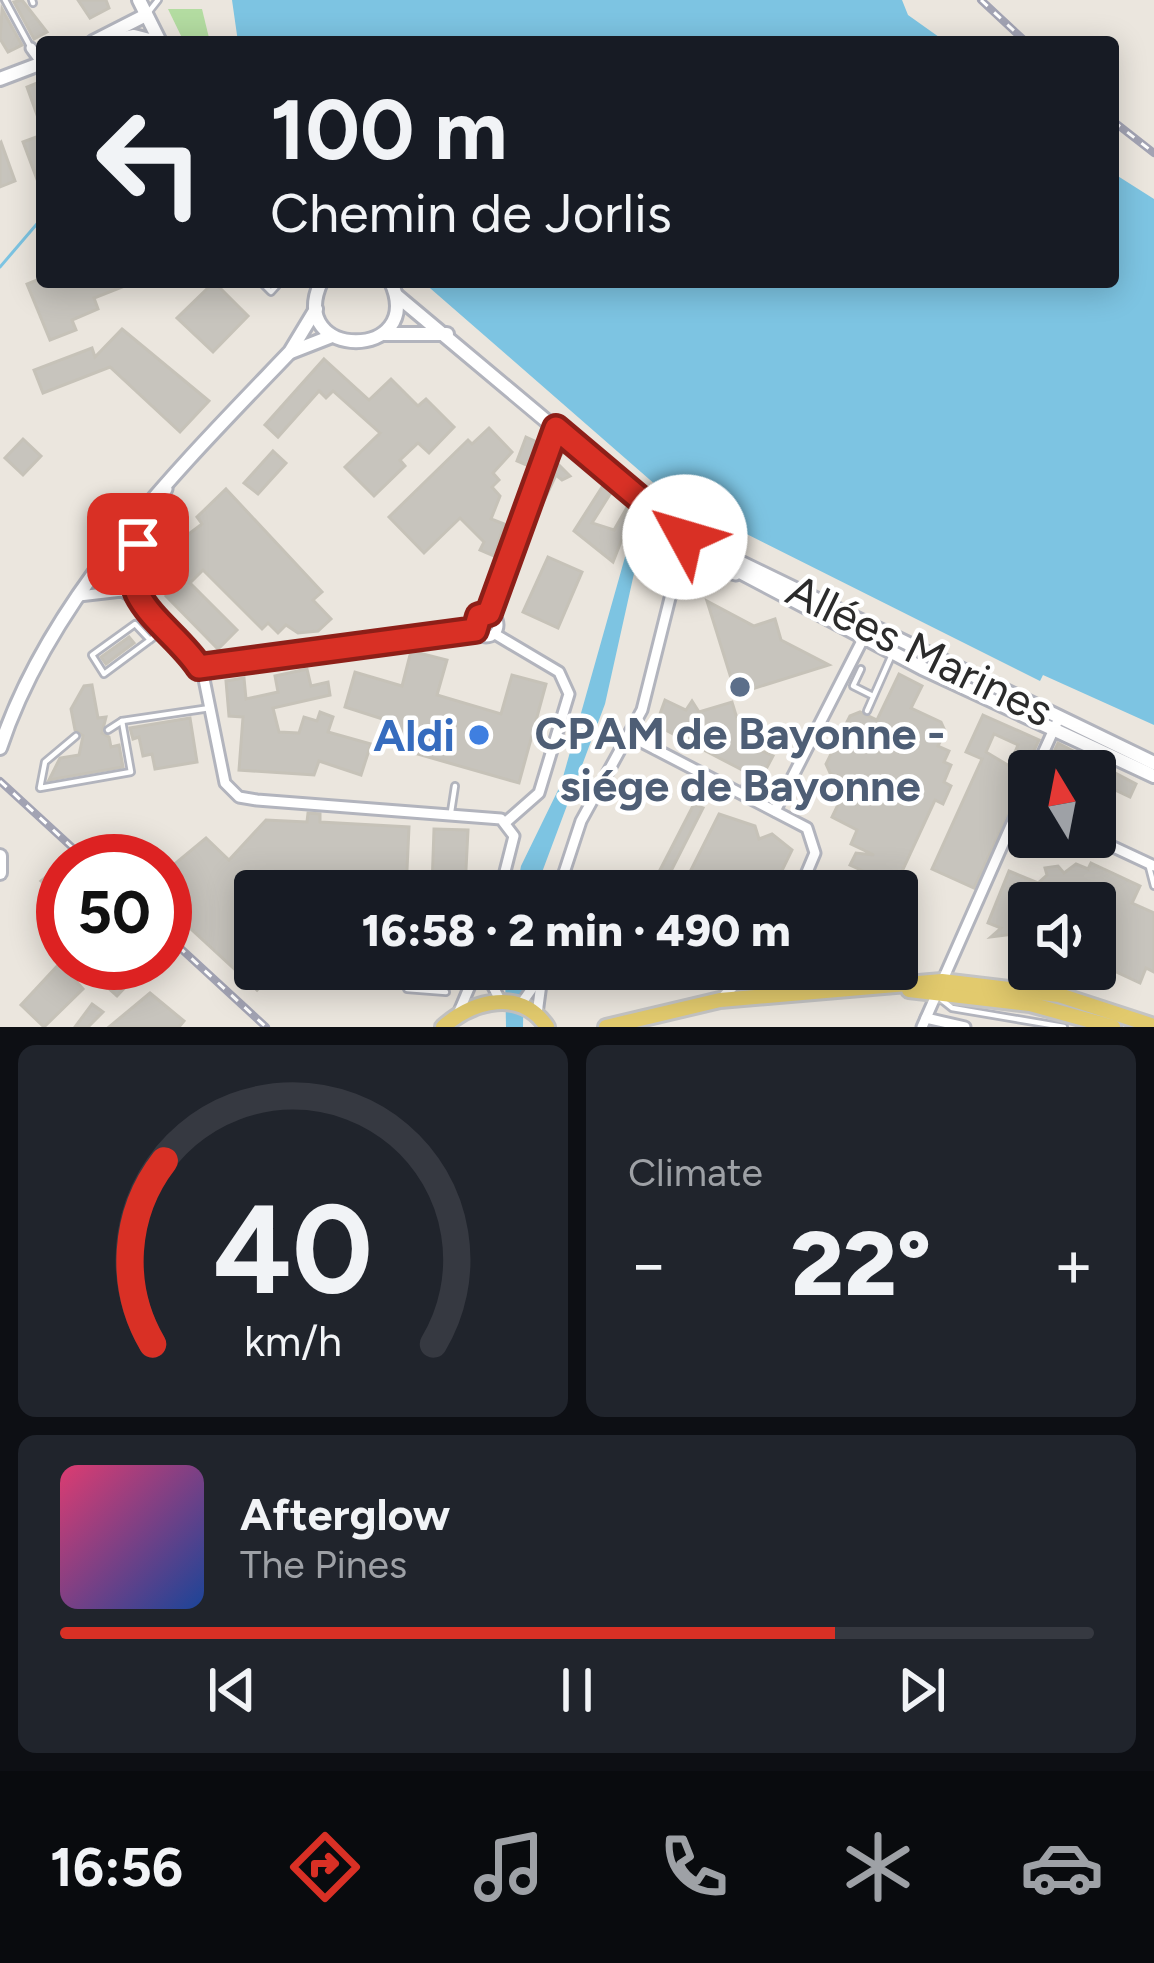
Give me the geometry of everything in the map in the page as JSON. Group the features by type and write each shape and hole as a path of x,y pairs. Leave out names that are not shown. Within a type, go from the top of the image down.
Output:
{"main road":[{"path":"139,0 156,36"},
{"path":"105,36 146,14"},
{"path":"0,79 36,65"},
{"path":"0,748 15,706 79,596 290,352 316,309 320,288"},
{"path":"382,334 394,317 393,289"},
{"path":"393,289 556,428"},
{"path":"316,309 332,336"},
{"path":"290,352 332,336 363,343 382,334 448,334"},
{"name":"Allées Marines","path":"556,428 685,537 769,588 1057,724 1154,776"},
{"name":"Allées Marines","path":"685,537 866,633"},
{"name":"Allées Marines","path":"1057,724 1108,737 1154,763"},
{"path":"0,856 0,873"},
{"path":"918,987 1059,995 1154,1027"},
{"path":"938,987 1046,1007 1112,1027"},
{"path":"606,1027 719,1000 819,990"},
{"path":"443,1027 500,1000 521,1004 547,1027"}],"street":[{"path":"32,48 36,54"},
{"path":"489,613 556,428"},
{"path":"138,600 131,573 133,555 168,488"},
{"path":"565,870 581,821 630,736 668,615 685,537"},
{"path":"106,562 122,591 138,600 199,667 222,777 239,797 452,812 506,822 514,836 505,870"},
{"path":"668,615 694,565 708,564 769,588"},
{"path":"79,596 122,591"},
{"path":"475,630 479,616 489,613"},
{"path":"489,613 498,622 495,634"},
{"path":"475,630 482,637 495,634 560,672 569,694 538,793 506,822"},
{"path":"199,667 475,630"},
{"path":"775,812 866,633"},
{"path":"1045,750 1057,724"},
{"path":"630,736 800,822 812,836 815,853 808,870"},
{"path":"965,1027 924,1023 1008,841"},
{"path":"1116,848 1151,864"},
{"path":"458,1016 471,990"},
{"path":"494,990 500,1000"},
{"path":"521,1004 530,990"},
{"path":"537,1014 540,990"},
{"path":"719,1000 729,990"}],"lane":[{"path":"5,0 32,48"},
{"path":"146,14 158,0"},
{"path":"150,640 135,624 92,655 104,674 150,640 166,628"},
{"path":"867,711 895,647"},
{"path":"861,668 853,686 873,696"},
{"path":"108,730 122,721 210,708"},
{"path":"76,736 45,762 40,788 130,772 122,721"},
{"path":"741,794 751,776"},
{"path":"452,812 454,786"},
{"path":"1151,864 1154,886"},
{"path":"938,987 952,1008 1064,1027"},
{"path":"420,990 446,992"}],"green space":[{"path":"168,9 202,9 209,36 181,36"}],"water":[{"path":"232,0 902,0 908,15 938,36 237,36"},
{"path":"1119,177 1154,199 1154,725 1043,675 1040,681 665,493 430,288 1119,288"},
{"path":"638,511 644,518 641,542 605,704 543,870 520,870 561,784"},
{"path":"505,990 524,990 523,1027 506,1027"}],"building":[{"path":"22,0 47,32 34,39 14,2"},
{"path":"78,0 106,0 109,8 90,18"},
{"path":"2,9 22,45 8,52 0,39"},
{"path":"36,83 36,112 27,87"},
{"path":"36,137 36,177 23,142"},
{"path":"0,143 15,181 0,187"},
{"path":"36,280 36,288 119,288 94,298 98,309 72,320 76,330 50,340 27,284"},
{"path":"208,288 220,288 248,316 213,352 177,318"},
{"path":"122,329 209,401 180,432 110,367 43,393 34,370 92,348 95,357"},
{"path":"324,359 369,400 391,379 418,406 426,399 454,427 429,453 418,443 400,460 405,466 374,496 345,467 380,433 333,391 326,398 319,391 278,437 265,425"},
{"path":"489,428 512,452 493,473 499,480 492,487 500,496 491,519 504,524 494,556 480,550 484,542 460,518 424,553 389,517 468,440 472,444"},
{"path":"526,437 539,443 529,466 517,461"},
{"path":"23,439 41,456 23,475 5,458"},
{"path":"559,445 565,450 556,462 570,476 562,480 556,475 540,509"},
{"path":"273,451 286,463 258,494 244,483"},
{"path":"604,484 612,491 592,523 614,530 629,504 634,508 613,562 574,531"},
{"path":"226,489 322,592 313,600 331,619 318,631 298,633 286,625 278,633 268,623 262,629 203,570 190,583 237,630 218,649 166,596 184,577 167,559 177,549 174,545 202,524 197,517"},
{"path":"548,557 582,572 558,628 523,612"},
{"path":"707,601 754,626 775,619 781,640 829,665 736,694"},
{"path":"129,637 134,643 106,664 101,657"},
{"path":"411,651 447,660 437,695 501,714 512,675 546,684 519,783 386,745 392,722 345,707 355,672 402,686"},
{"path":"307,669 311,686 328,682 330,695 273,708 279,732 299,733 304,717 317,721 320,712 333,717 328,732 371,744 361,775 319,761 314,775 239,770 243,717 229,716 226,681 244,678 246,699 278,692 275,676"},
{"path":"899,674 922,686 911,708 941,722 945,731 938,746 949,751 944,762 951,765 944,782 951,786 943,804 935,800 903,870 861,870 850,865 856,853 874,855 851,844 857,830 832,817 849,782 830,773 826,764 850,716 860,712 877,720"},
{"path":"92,685 98,718 106,717 102,733 109,737 111,747 119,745 123,767 49,780 60,758 79,755 83,736 75,730 71,709 84,686"},
{"path":"665,700 686,710 692,701 699,712 732,702 743,738 758,733 754,747 773,756 765,771 758,777 753,770 746,772 656,725"},
{"path":"983,715 1039,740 1034,750 1016,750 1018,745 994,734 986,752 1008,765 1008,815 974,888 932,869 982,759 966,752"},
{"path":"190,718 197,762 155,769 152,754 143,756 139,737 133,739 130,728"},
{"path":"1116,773 1136,784 1130,797 1116,790"},
{"path":"694,804 703,808 672,870 660,870"},
{"path":"308,813 320,814 320,822 409,827 407,870 234,870 234,969 192,930 192,850 206,838 229,860 266,820 307,822"},
{"path":"719,814 755,826 759,839 772,834 792,850 782,870 691,870"},
{"path":"434,829 468,830 466,870 433,870"},
{"path":"1091,863 1140,886 1132,903 1154,913 1154,972 1146,968 1140,983 1116,972 1116,882 1039,882 1047,875 1045,868 1058,866 1064,873 1076,864 1088,869"},
{"path":"1009,871 1036,882 1008,882 1008,935 991,937 1001,928 988,923"},
{"path":"36,989 82,990 44,1027 21,1005"},
{"path":"150,993 184,1021 179,1027 109,1027"},
{"path":"92,1004 103,1012 88,1027 75,1027"}],"waterway":[{"path":"0,267 36,225"},
{"path":"648,499 653,485"}],"railway":[{"path":"981,0 1020,36"},
{"path":"1119,126 1154,153"},
{"path":"0,781 58,834"},
{"path":"192,959 266,1027"}],"place":[{"name":"CPAM de Bayonne - siége de Bayonne","path":"740,687"},
{"name":"Aldi","path":"479,735"}],"route":[{"path":"138,544 131,573 138,600 199,667 475,630 475,620 489,613 556,428 685,537"}]}
